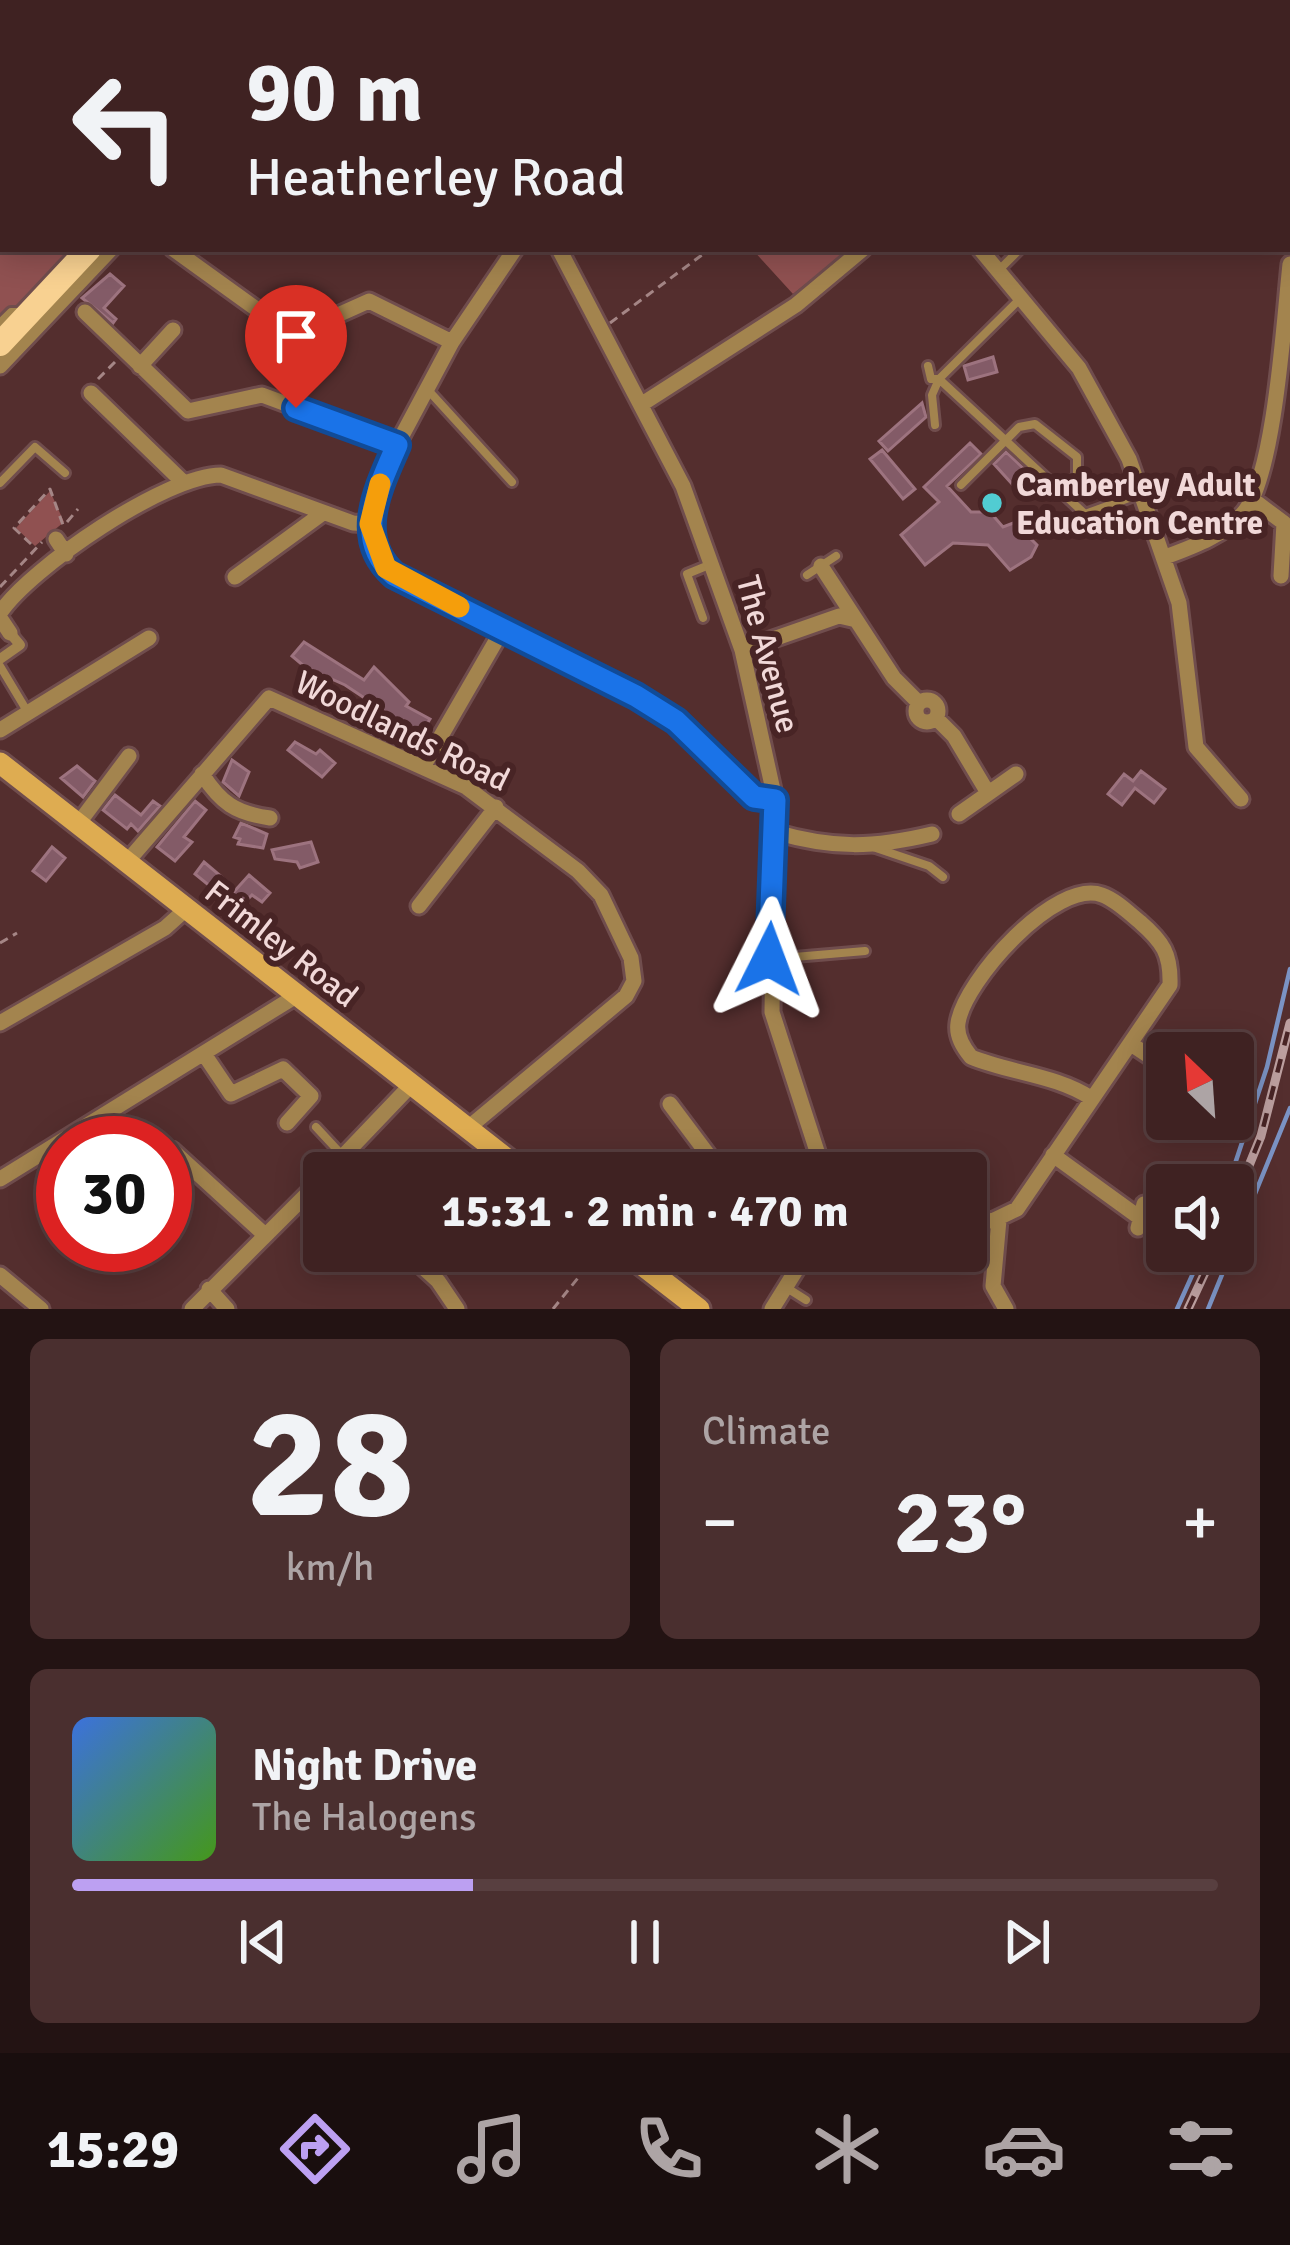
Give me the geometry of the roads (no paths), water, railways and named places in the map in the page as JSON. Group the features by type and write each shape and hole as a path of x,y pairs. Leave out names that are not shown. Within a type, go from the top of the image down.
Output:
{"main road":[{"path":"0,344 86,252"},
{"name":"Frimley Road","path":"0,763 499,1152"},
{"path":"651,1272 700,1301"}],"street":[{"path":"0,366 108,252"},
{"path":"513,252 452,342 397,445 375,496 370,524 377,554 394,575 656,708 722,760 754,797 775,800"},
{"name":"The Avenue","path":"562,252 642,404 713,563 742,650 775,800 769,959 772,1012 817,1152"},
{"path":"642,404 796,305 859,252"},
{"path":"983,252 1079,368 1129,459 1186,632 1196,746 1241,799"},
{"path":"168,270 177,253 287,331 311,327 369,301 452,342"},
{"path":"1165,557 1214,536 1234,522 1252,499 1265,450 1290,264"},
{"path":"85,312 188,411 262,395 397,445"},
{"path":"140,366 173,330"},
{"path":"90,392 184,483"},
{"path":"0,663 20,645 0,615 21,584 184,483 221,475 323,513 370,524"},
{"path":"1252,499 1284,523 1281,576"},
{"path":"235,577 323,513"},
{"path":"56,532 66,554"},
{"path":"814,571 904,692 920,703 917,714 922,720 936,718 954,736 988,793"},
{"path":"742,650 839,616 852,619"},
{"path":"423,767 504,627"},
{"path":"0,730 148,638"},
{"name":"Woodlands Road","path":"125,863 269,698 423,767 496,807 601,895 631,958 634,981 626,996 469,1128"},
{"path":"78,824 129,756"},
{"path":"202,774 220,802 244,814 270,818"},
{"path":"959,814 1016,774"},
{"path":"418,906 496,807"},
{"path":"775,832 825,847 872,847 932,833"},
{"path":"987,1219 999,1220 1017,1209 1166,994 1170,971 1162,941 1118,904 1087,893 1072,894 1047,909 986,971 958,1021 959,1036 971,1057 1024,1076 1070,1084 1091,1098"},
{"path":"0,1023 165,928 185,910"},
{"path":"0,1179 296,996"},
{"path":"1132,1044 1146,1054"},
{"path":"204,1054 231,1094 239,1095 283,1069 292,1074 311,1096 287,1123"},
{"path":"347,1152 412,1084"},
{"path":"670,1104 706,1152"},
{"path":"1054,1155 1141,1217"},
{"path":"192,1168 265,1235"},
{"path":"192,1309 303,1199"},
{"path":"999,1220 993,1286 1006,1309"},
{"path":"428,1272 457,1309"},
{"path":"772,1309 795,1272"},
{"path":"0,1275 41,1309"},
{"path":"209,1289 227,1309"}],"lane":[{"path":"999,270 1017,252"},
{"path":"68,296 85,312"},
{"path":"935,425 932,395 939,379 1023,296"},
{"path":"0,323 11,312 29,313"},
{"path":"928,365 931,379 939,379 1085,514 1140,494"},
{"path":"427,389 512,482"},
{"path":"961,484 1004,440 1019,428 1035,424 1077,458 1077,476 1059,494"},
{"path":"0,483 35,447 64,473"},
{"path":"814,571 836,556"},
{"path":"704,618 687,574 713,563"},
{"path":"0,663 28,714"},
{"path":"872,847 929,866 943,878"},
{"path":"769,959 865,951"},
{"path":"316,1127 339,1152"},
{"path":"785,1287 806,1300"}],"waterway":[{"path":"1235,1164 1267,1067 1290,969"},
{"path":"1208,1309 1290,1108"},
{"path":"1177,1309 1194,1272"}],"railway":[{"path":"1250,1164 1290,1023"},
{"path":"1188,1309 1205,1272"}],"place":[{"name":"Camberley Adult Education Centre","path":"992,503"}]}
